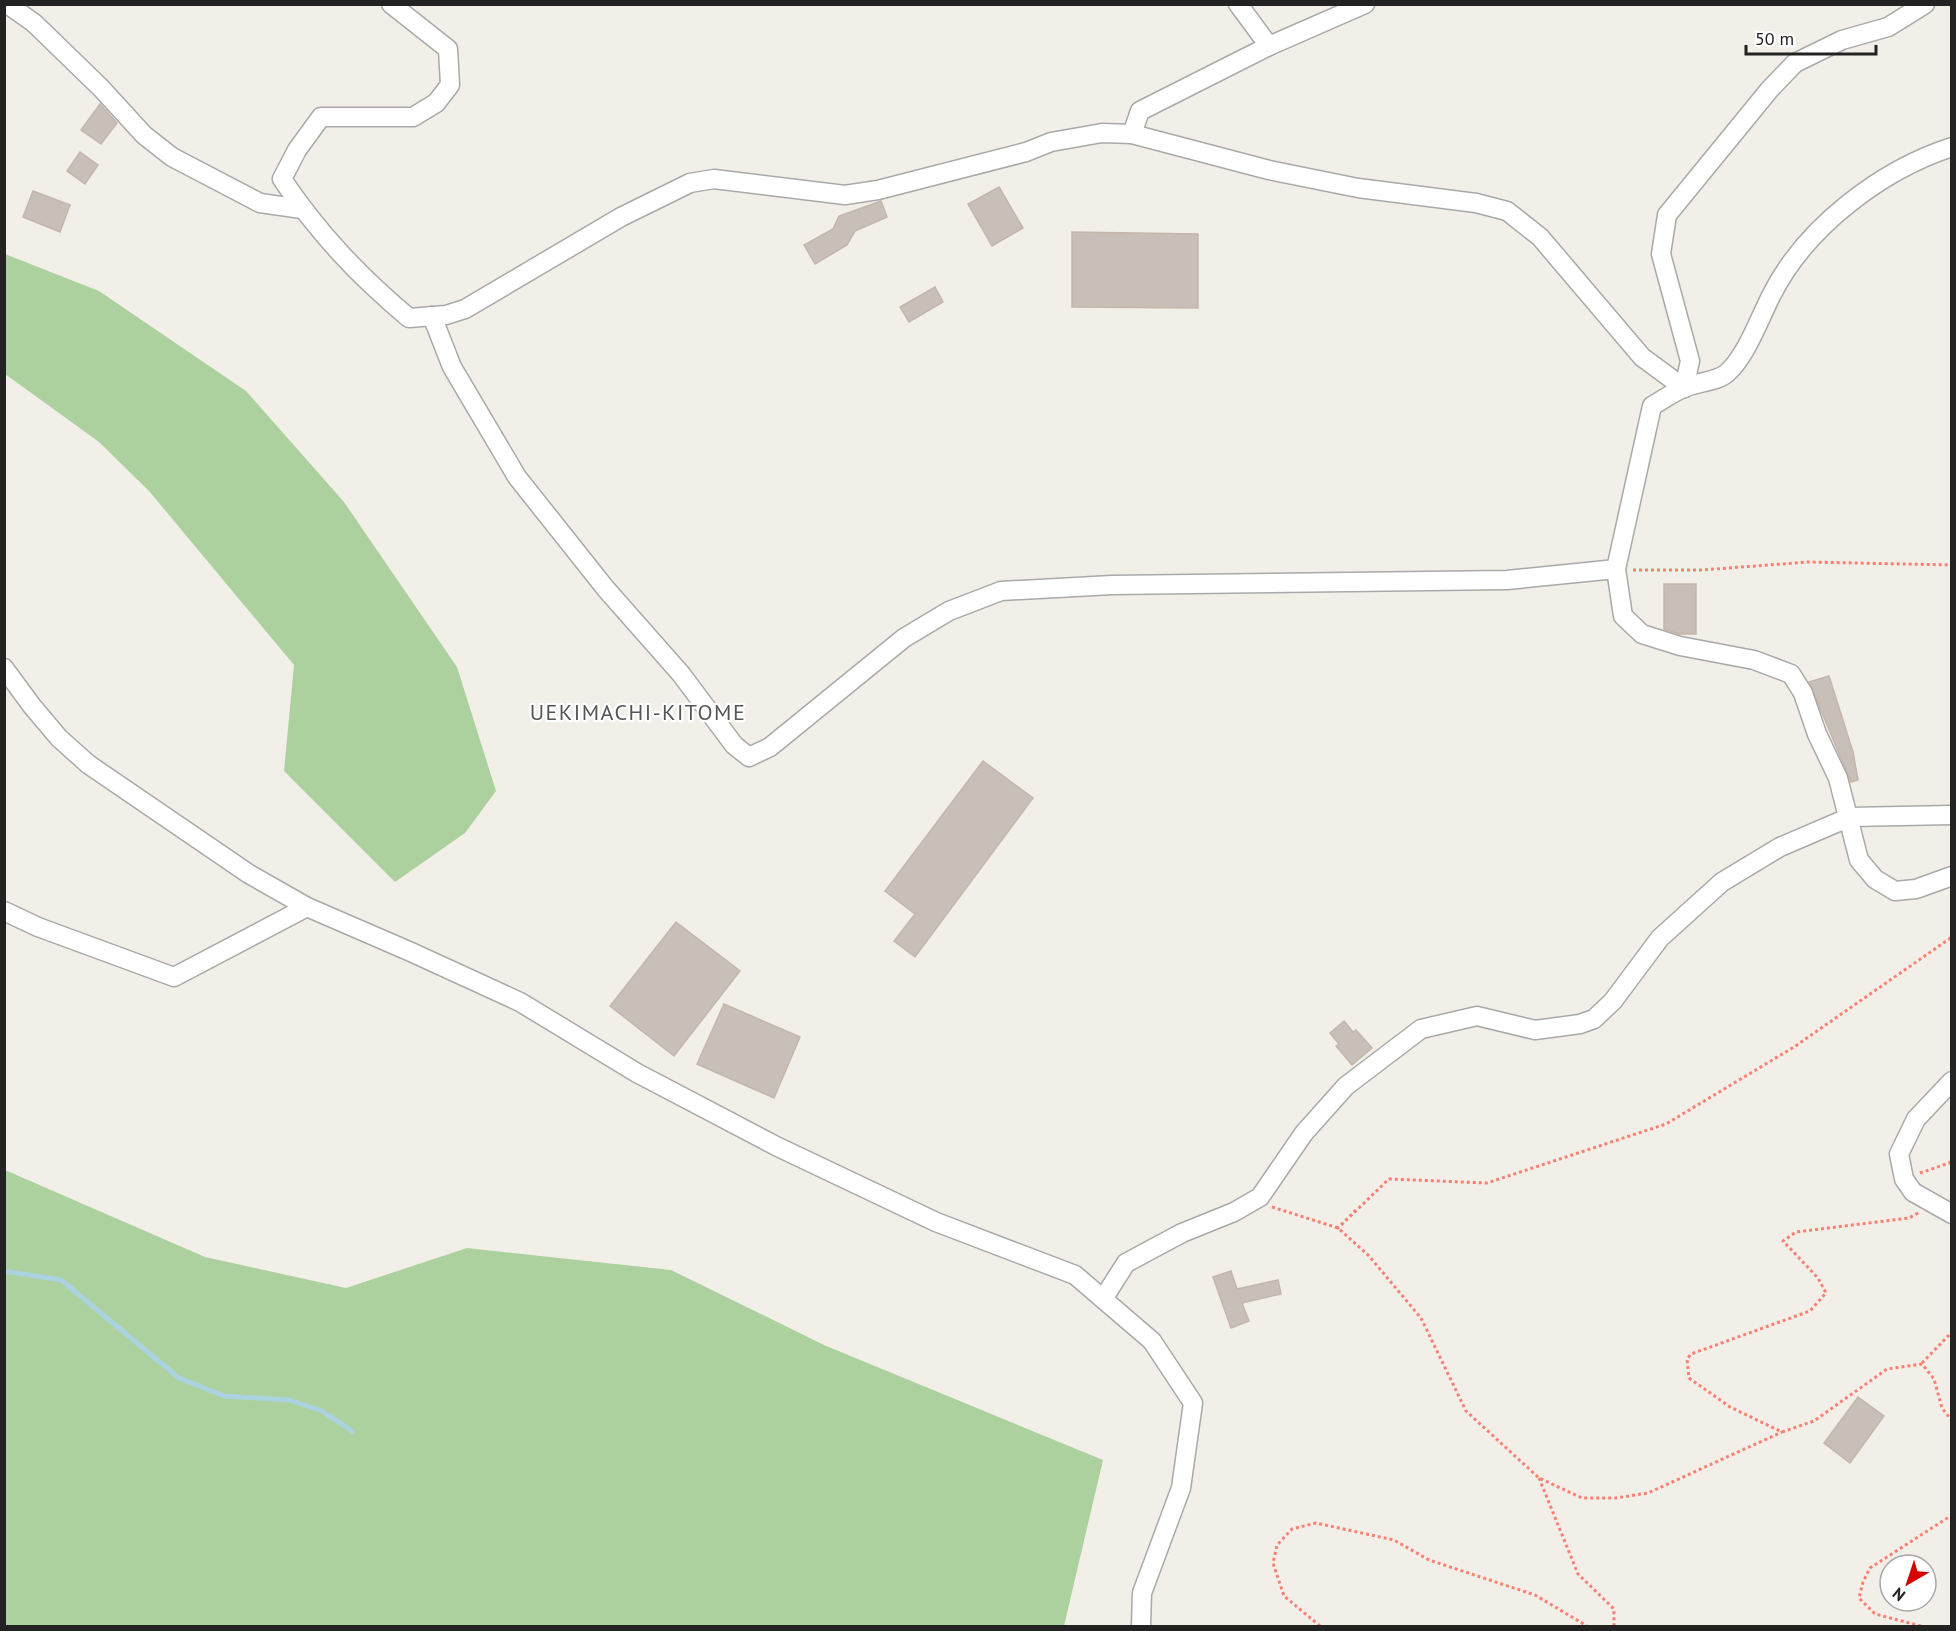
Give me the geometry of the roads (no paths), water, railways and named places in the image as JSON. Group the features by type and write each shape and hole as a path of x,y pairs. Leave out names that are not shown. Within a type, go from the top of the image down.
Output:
{"street":[{"path":"7,4 34,23 101,88 144,135 172,157 260,204 302,209"},
{"path":"391,4 448,49 450,85 436,103 413,117 321,117 297,150 282,179 302,209 361,277 409,318 465,309 621,217 690,183 714,179 845,195 890,188 1026,152 1051,142 1102,133 1132,134 1269,170 1358,188 1476,203 1507,211 1540,237 1641,357 1684,388"},
{"path":"1238,4 1269,46"},
{"path":"1132,134 1140,111 1269,46 1365,4"},
{"path":"1684,388 1690,361 1661,254 1667,215 1763,97 1795,63 1842,40 1888,27 1925,4"},
{"path":"1952,147 1926,155 1874,184 1839,212 1788,267 1753,335 1726,374 1684,388 1652,406 1616,570 1623,616 1642,634 1680,646 1754,660 1791,674 1803,693 1817,734 1838,778 1850,817 1850,831 1859,860 1875,879 1894,891 1916,888 1952,876"},
{"path":"432,316 452,367 517,477 606,588 681,674 734,745 749,757 770,747 904,638 949,611 1001,591 1112,585 1507,580 1616,570"},
{"path":"4,668 52,730 88,765 249,874 307,908 520,1002 637,1074 808,1161 936,1222 1075,1275 1152,1341 1192,1403 1181,1488 1142,1593 1141,1626"},
{"path":"1103,1299 1126,1263 1260,1197 1304,1133 1346,1086 1421,1029 1477,1016 1535,1030 1580,1024 1594,1019 1613,1001 1660,938 1722,882 1779,847 1850,817 1952,815"},
{"path":"4,911 38,927 174,977 307,908"},
{"path":"1952,1080 1916,1119 1899,1154 1904,1179 1913,1192 1952,1214"}],"waterway":[{"path":"4,1271 61,1280 179,1378 224,1396 289,1400 322,1411 352,1431"}],"district":[{"name":"UEKIMACHI-KITOME","path":"638,712"}]}
